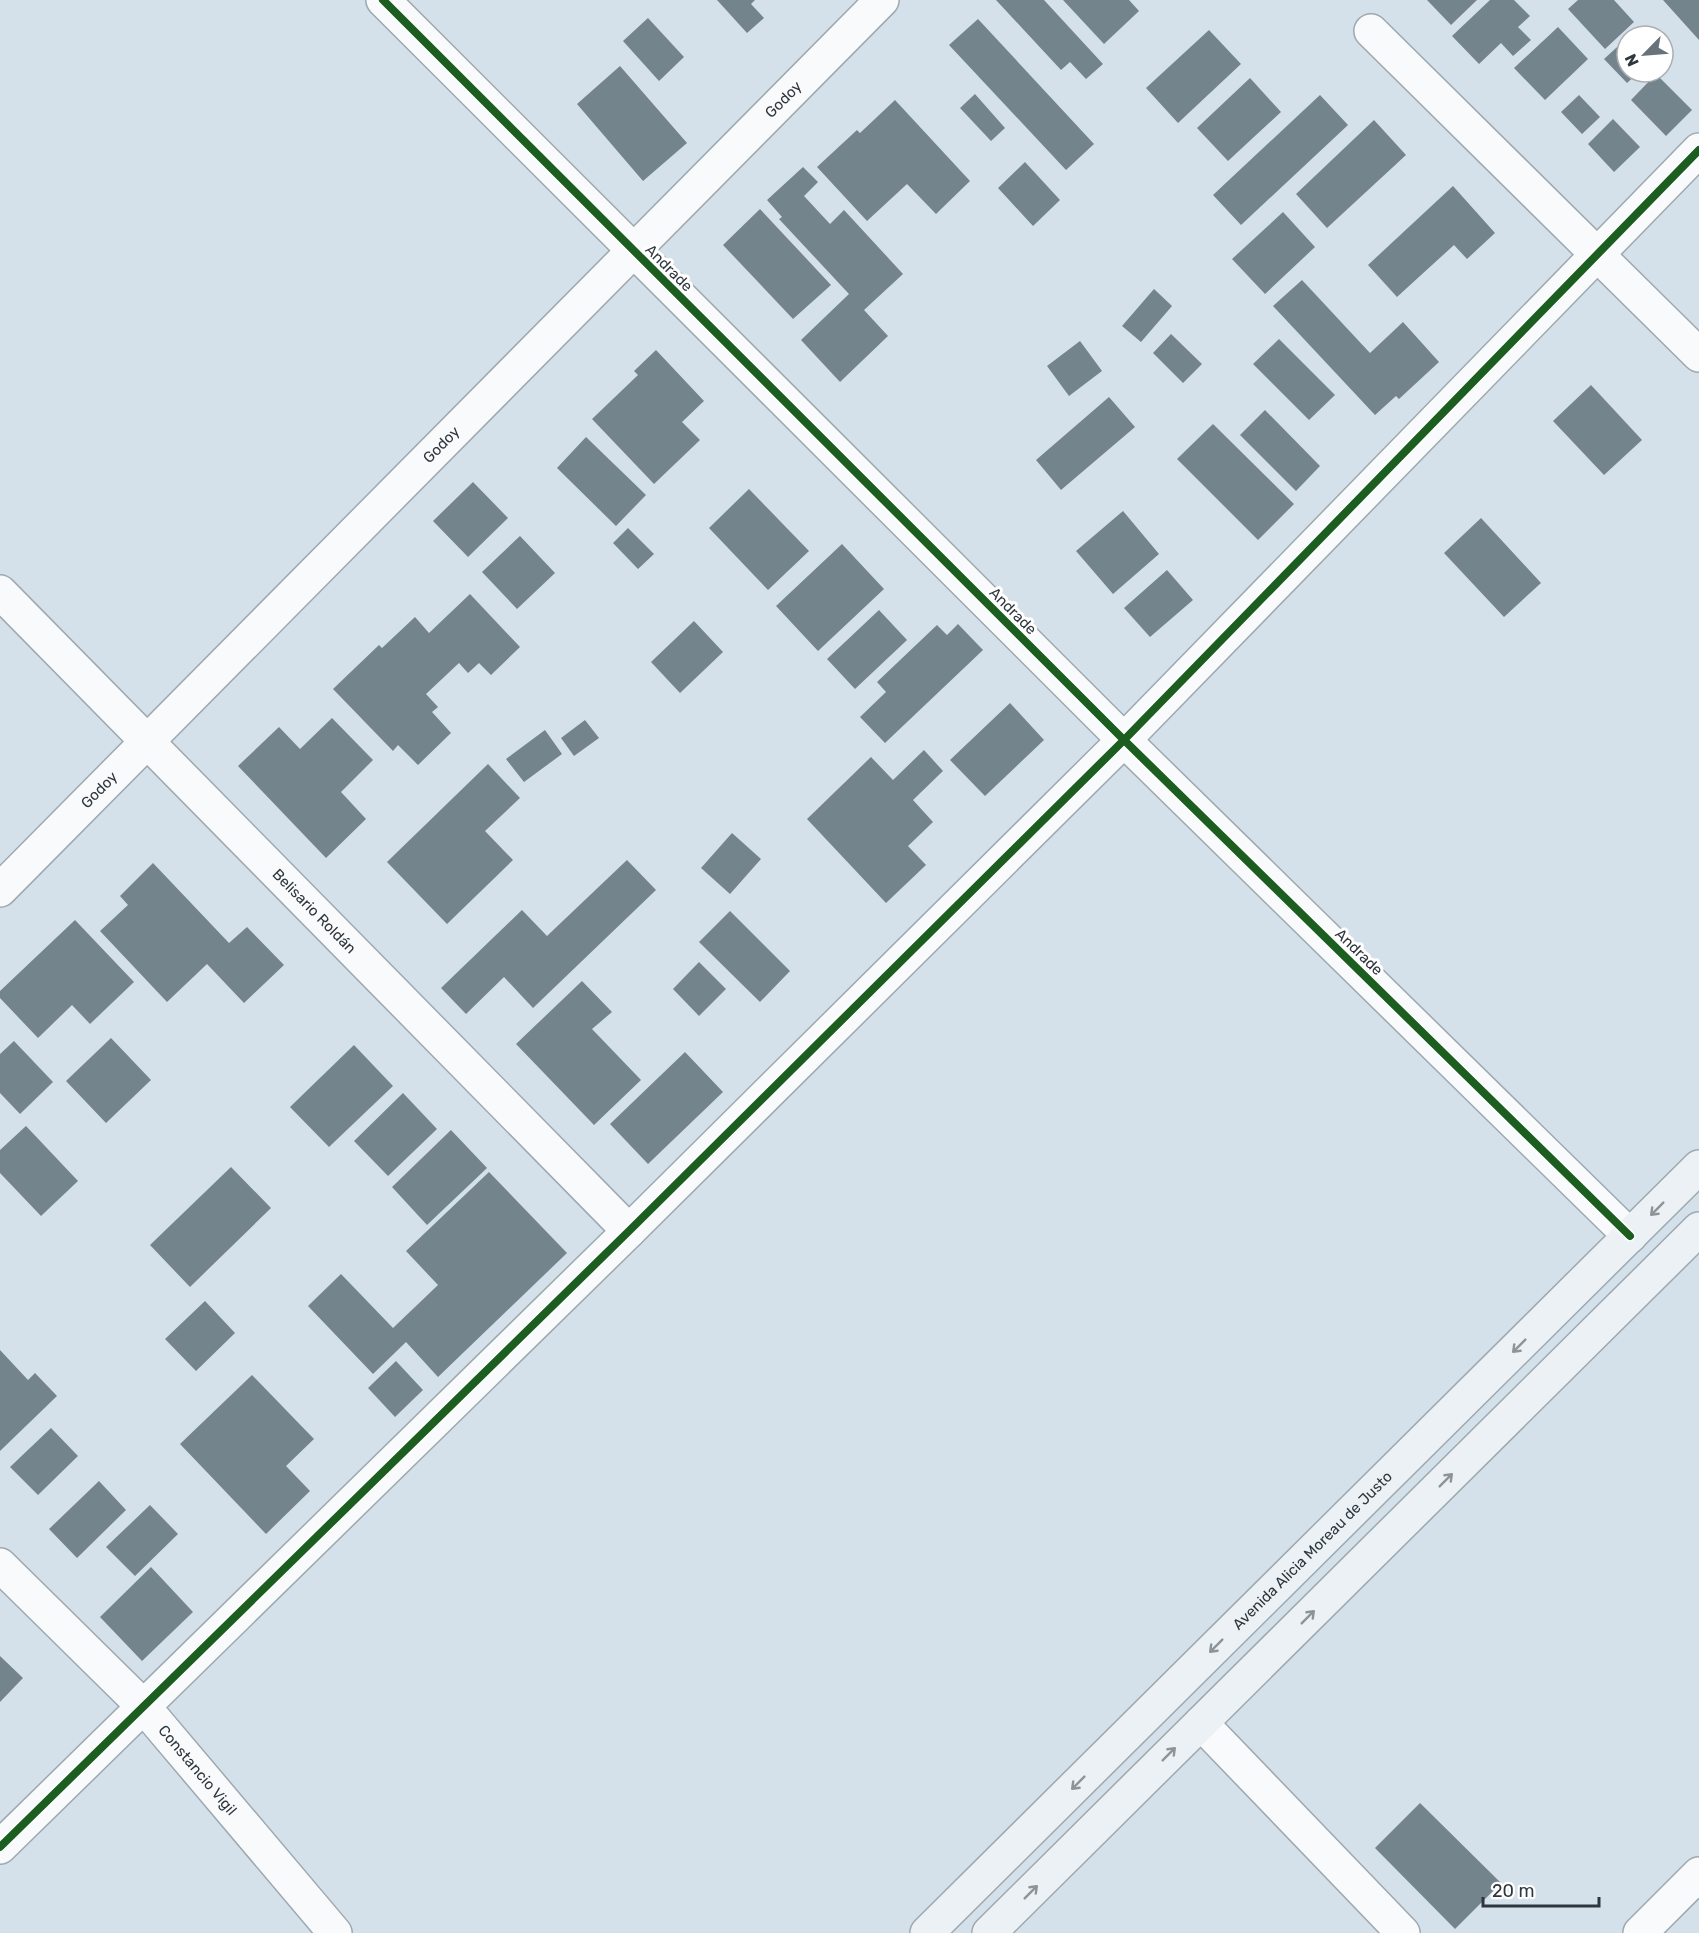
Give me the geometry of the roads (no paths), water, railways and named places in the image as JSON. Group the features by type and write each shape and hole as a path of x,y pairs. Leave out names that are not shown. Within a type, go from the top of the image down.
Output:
{"main road":[{"name":"Avenida Alicia Moreau de Justo","path":"927,1933 1699,1167"},
{"path":"989,1933 1699,1229"}],"street":[{"name":"Andrade","path":"383,0 1124,740 1630,1236"},
{"name":"Godoy","path":"0,890 882,0"},
{"path":"1371,31 1699,355"},
{"path":"0,1847 629,1231 1124,740 1595,254 1699,150"},
{"name":"Belisario Roldán","path":"0,592 629,1231"},
{"name":"Constancio Vigil","path":"0,1564 144,1707 335,1933"},
{"path":"1201,1723 1403,1933"},
{"path":"1640,1933 1699,1874"}]}
